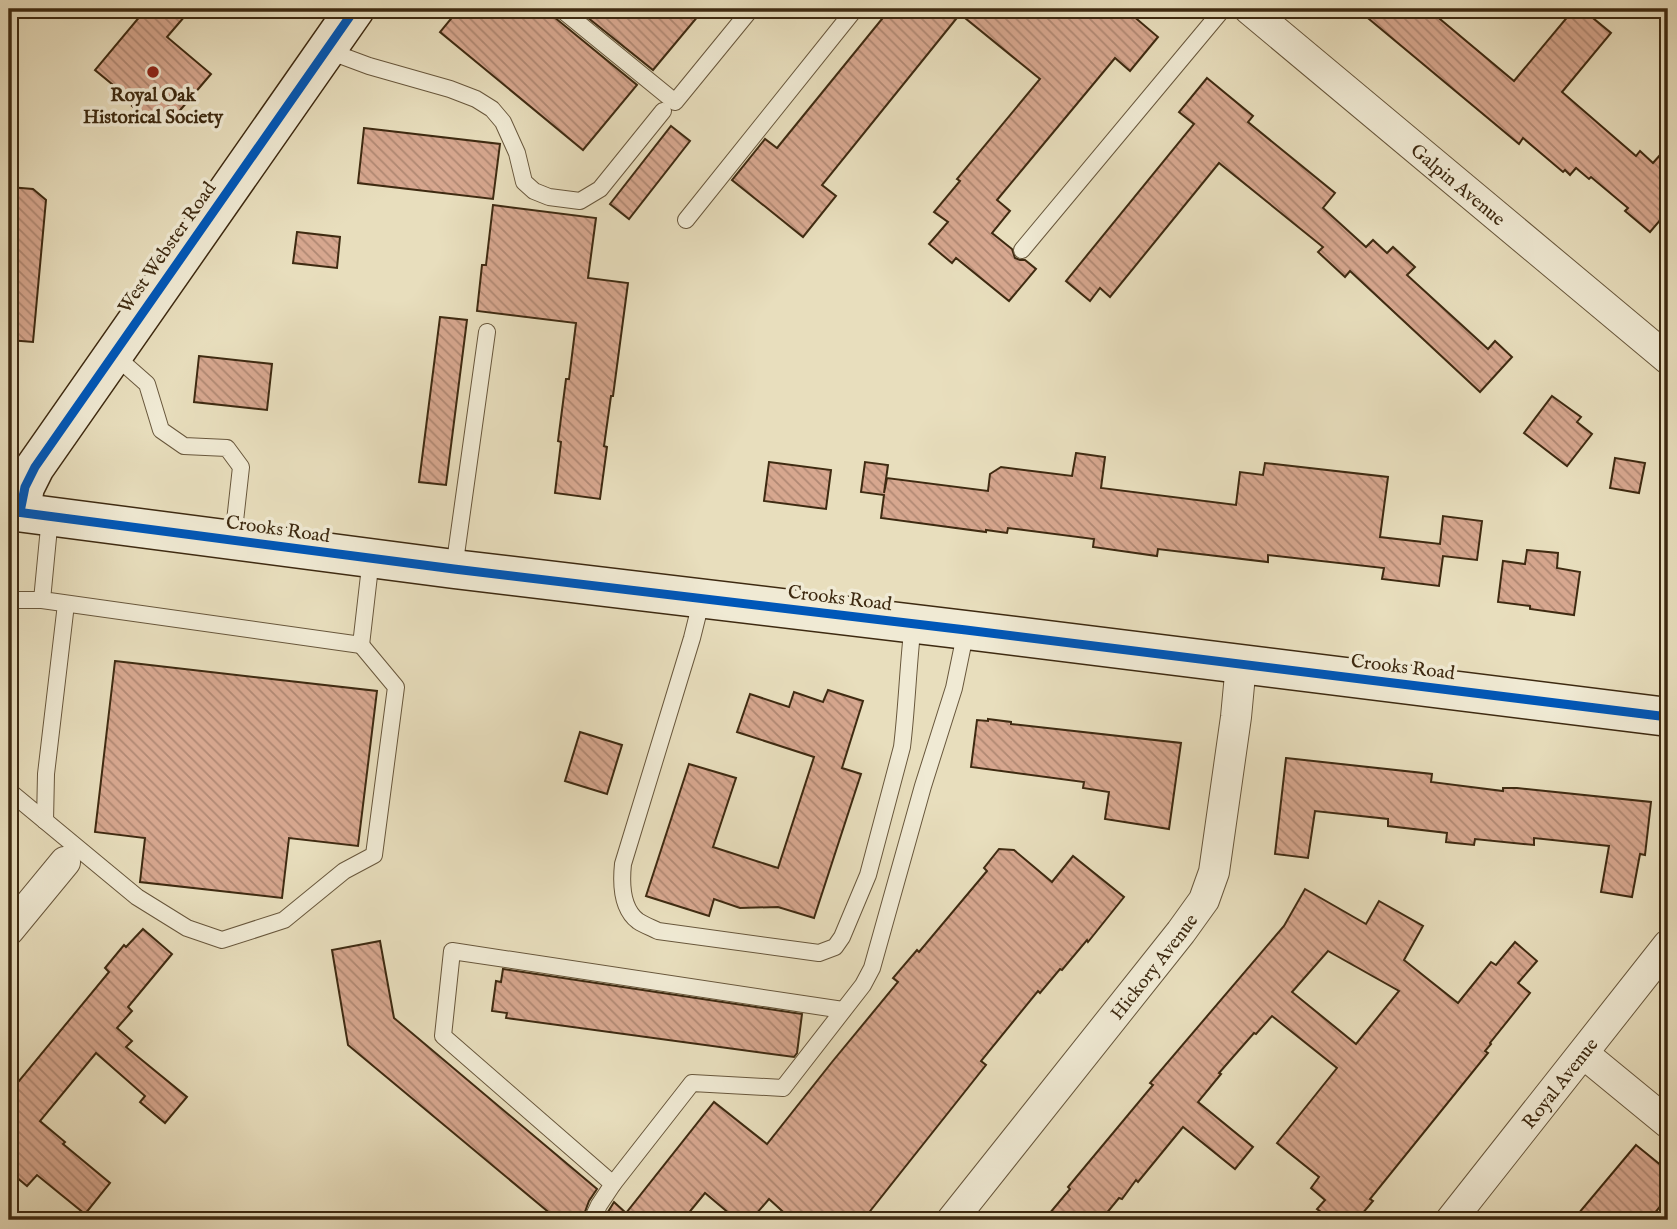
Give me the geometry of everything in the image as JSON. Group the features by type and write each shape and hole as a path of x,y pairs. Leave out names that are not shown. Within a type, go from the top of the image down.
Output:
{"main road":[{"name":"West Webster Road","path":"26,514 24,487 35,467 355,9"},
{"name":"Crooks Road","path":"26,514 1668,717"}],"street":[{"name":"Galpin Avenue","path":"1249,9 1668,359"},
{"name":"Hickory Avenue","path":"952,1220 1203,901 1214,872 1241,664"},
{"path":"9,930 65,862"},
{"name":"Royal Avenue","path":"1451,1220 1668,946"},
{"path":"1584,1054 1668,1123"}],"lane":[{"path":"561,9 675,102 751,9"},
{"path":"686,220 855,9"},
{"path":"1022,250 1223,9"},
{"path":"326,50 477,99 492,109 503,122 517,153 524,182 534,191 550,197 580,201 600,189 663,111"},
{"path":"454,569 487,332"},
{"path":"113,354 147,384 161,430 184,446 227,448 241,467 233,539"},
{"path":"26,514 42,600"},
{"path":"361,645 371,558"},
{"path":"702,598 623,864 621,884 625,902 636,919 658,931 819,953 835,947 842,937 868,875 902,747 913,623"},
{"path":"9,600 42,600 361,645 396,687 374,855 344,871 284,919 222,940 187,928 137,897 9,791"},
{"path":"45,821 46,774 66,604"},
{"path":"592,1220 613,1184 692,1083 783,1088 863,985 872,968 923,786 954,688 965,630"},
{"path":"613,1184 443,1035 453,951 843,1010"}],"building":[{"name":"Royal Oak Historical Society","path":"146,9 191,9 167,37 211,74 176,115 167,108 154,124 132,106 135,103 95,70"},
{"path":"459,9 551,9 554,17 637,85 583,150 440,32"},
{"path":"577,9 704,9 653,70"},
{"path":"890,9 1125,9 1158,37 1130,71 1115,58 997,200 1010,211 992,233 1012,249 1015,258 1025,260 1036,269 1009,301 956,258 952,263 929,244 948,222 934,212 960,181 957,179 1040,79 960,14 822,185 836,196 803,237 732,180 765,139 777,148"},
{"path":"1357,9 1428,9 1514,81 1574,9 1582,9 1611,33 1562,92 1636,156 1640,151 1653,163 1668,146 1668,211 1650,232 1625,211 1628,208 1591,177 1589,179 1576,168 1570,175 1565,170 1563,172 1523,138 1519,144"},
{"path":"1207,78 1253,116 1248,122 1335,193 1323,208 1366,247 1373,240 1387,253 1393,247 1415,267 1407,275 1488,349 1495,341 1512,357 1480,392 1350,271 1345,277 1318,252 1323,247 1219,163 1110,297 1100,288 1090,301 1066,281 1194,124 1179,112"},
{"path":"671,126 690,141 629,219 610,204"},
{"path":"364,128 500,144 493,199 358,183"},
{"path":"9,187 33,189 46,200 33,342 9,340"},
{"path":"493,205 596,218 588,278 628,283 604,446 607,447 600,499 555,493 561,442 558,441 576,323 477,311"},
{"path":"297,232 340,237 337,268 293,263"},
{"path":"440,317 467,320 446,485 419,482"},
{"path":"199,356 272,364 267,410 194,402"},
{"path":"1552,396 1581,417 1577,422 1592,434 1567,466 1524,433"},
{"path":"1076,453 1105,457 1101,488 1236,505 1240,472 1263,475 1265,463 1388,477 1380,537 1440,544 1443,516 1482,521 1477,560 1443,556 1439,586 1382,579 1384,568 1268,555 1268,562 1158,549 1157,556 1093,547 1094,539 1008,528 1007,533 986,532 881,518 884,495 861,492 865,462 888,465 884,493 887,478 988,491 990,474 1001,467 1072,476"},
{"path":"1615,458 1645,463 1639,493 1610,488"},
{"path":"769,462 831,470 826,509 764,501"},
{"path":"1527,550 1558,553 1557,568 1580,572 1574,615 1498,602 1503,561 1525,564"},
{"path":"115,661 377,691 358,846 289,838 282,898 140,882 145,838 95,832"},
{"path":"828,690 863,701 842,768 861,774 814,918 778,907 740,908 714,899 709,916 646,896 689,764 736,778 713,847 778,868 814,757 737,732 750,694 789,707 794,692 823,702"},
{"path":"988,719 1011,724 1181,743 1169,829 1105,819 1109,792 1083,788 1084,782 971,767 977,720"},
{"path":"580,732 622,745 607,794 565,781"},
{"path":"1286,758 1432,774 1431,782 1503,791 1503,788 1517,788 1651,802 1645,855 1640,854 1632,897 1601,892 1609,846 1534,838 1534,845 1475,839 1474,845 1446,842 1447,833 1388,826 1388,819 1315,811 1308,858 1275,854"},
{"path":"999,849 1014,850 1052,882 1073,856 1124,897 1088,942 1087,940 1040,993 1038,991 981,1061 986,1065 863,1220 792,1220 769,1199 751,1220 737,1220 705,1193 683,1220 603,1220 614,1202 626,1213 714,1102 767,1144 898,982 893,978 917,950 919,952 987,871 984,868"},
{"path":"1305,889 1366,924 1379,901 1423,926 1404,960 1458,1003 1491,962 1496,965 1515,942 1537,961 1518,983 1530,993 1490,1043 1485,1051 1488,1053 1370,1199 1373,1201 1357,1220 1332,1220 1317,1209 1325,1200 1311,1188 1319,1177 1277,1143 1337,1068 1272,1016 1219,1073 1221,1074 1198,1102 1253,1147 1235,1169 1183,1127 1138,1182 1136,1180 1101,1220 1044,1220 1153,1085 1150,1083 1284,926","holes":["1328,951 1399,991 1356,1044 1292,992"]},
{"path":"143,929 172,954 128,1007 132,1011 117,1028 132,1041 126,1047 187,1097 165,1123 140,1102 145,1096 96,1053 40,1121 110,1183 85,1214 37,1175 27,1186 9,1171 9,1093 109,972 105,968 124,945 126,947"},
{"path":"380,941 394,1018 597,1189 582,1220 558,1220 348,1045 332,950"},
{"path":"503,969 802,1014 797,1053 794,1057 506,1018 507,1013 492,1011 496,981 501,982"},
{"path":"1636,1145 1668,1171 1668,1197 1649,1220 1573,1220"}],"cycle path":[{"path":"20,512 25,487 35,467 355,9"},
{"path":"9,511 454,569 1668,717"}],"place":[{"name":"Royal Oak Historical Society","path":"153,72"}]}
